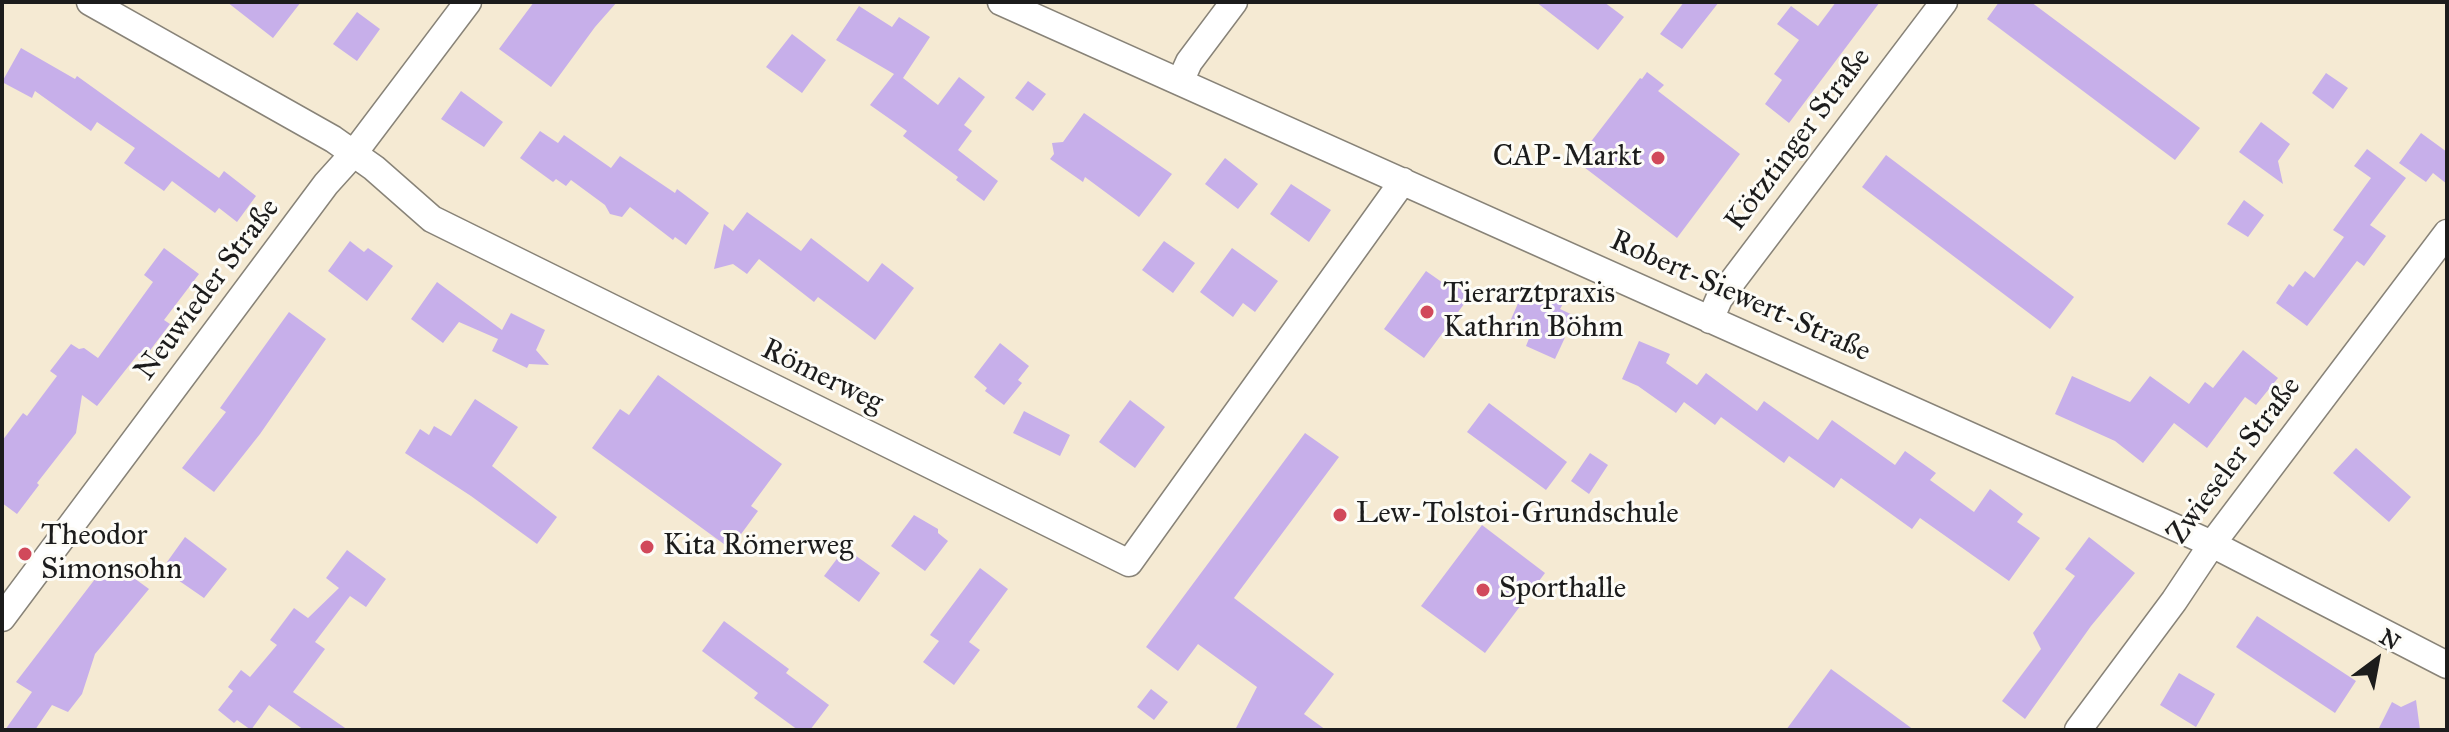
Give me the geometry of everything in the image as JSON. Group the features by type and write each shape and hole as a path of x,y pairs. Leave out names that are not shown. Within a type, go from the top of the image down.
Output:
{"street":[{"name":"Römerweg","path":"90,2 265,99 354,153 432,219 1129,563 1403,181"},
{"name":"Neuwieder Straße","path":"2,618 326,184 354,153 468,2"},
{"name":"Robert-Siewert-Straße","path":"1001,2 2212,544 2447,665"},
{"path":"1180,82 1189,62 1234,2"},
{"name":"Kötztinger Straße","path":"1710,320 1719,299 1944,2"},
{"name":"Zwieseler Straße","path":"2078,730 2174,601 2212,544 2447,233"}],"building":[{"path":"227,2 301,2 273,38"},
{"path":"534,2 617,2 551,87 499,49"},
{"path":"1536,2 1604,2 1624,17 1598,50"},
{"path":"1684,2 1719,2 1682,49 1660,34"},
{"path":"1836,2 1880,2 1789,123 1765,104 1782,80 1774,74 1799,40 1777,24 1791,6 1818,26"},
{"path":"1999,2 2031,2 2200,128 2175,160 1987,19"},
{"path":"859,6 892,27 899,17 930,37 903,78 938,105 959,77 985,97 964,125 972,131 958,150 998,181 984,201 956,180 958,177 903,136 907,131 870,105 894,74 836,40"},
{"path":"357,12 380,29 357,61 333,44"},
{"path":"792,34 826,60 802,93 766,67"},
{"path":"21,48 75,79 77,76 219,178 224,171 256,196 237,222 219,208 215,213 172,181 164,191 124,163 135,148 97,122 91,131 35,91 32,98 2,82"},
{"name":"CAP-Markt","path":"1647,72 1664,85 1658,91 1740,154 1677,238 1576,161"},
{"path":"2326,73 2348,88 2333,109 2312,93"},
{"path":"1028,81 1046,94 1033,111 1015,98"},
{"path":"461,91 503,122 484,147 441,119"},
{"path":"1084,113 1172,174 1139,217 1085,177 1083,182 1050,159 1054,154 1052,143 1063,142"},
{"path":"2261,122 2290,144 2278,161 2283,184 2239,152"},
{"path":"540,131 558,143 564,135 611,168 620,156 675,193 677,189 709,213 686,245 675,237 673,240 630,207 622,217 610,214 605,205 571,180 566,186 556,179 553,182 520,158"},
{"path":"2421,133 2447,152 2447,184 2433,173 2426,182 2399,163"},
{"path":"2367,149 2406,178 2370,225 2386,236 2364,266 2357,261 2307,326 2276,303 2289,284 2293,287 2305,271 2314,278 2344,237 2333,230 2371,178 2354,166"},
{"path":"1886,155 2074,297 2050,329 1862,187"},
{"path":"1225,158 1258,184 1238,209 1205,184"},
{"path":"1291,184 1331,210 1309,242 1270,214"},
{"path":"2244,200 2264,215 2248,237 2227,224"},
{"path":"747,212 801,251 811,238 868,282 882,263 914,288 875,340 818,297 814,302 759,259 747,274 733,264 714,269 724,224 733,231"},
{"path":"350,241 364,252 368,248 393,266 367,301 328,271"},
{"path":"1164,241 1195,263 1173,293 1142,270"},
{"path":"164,248 199,274 164,320 170,324 145,357 139,353 97,406 82,395 76,433 17,514 2,503 2,441 23,413 27,416 57,376 50,371 71,344 79,349 84,348 98,358 153,282 144,275"},
{"path":"1232,248 1278,281 1255,312 1243,303 1233,317 1200,292"},
{"name":"Tierarztpraxis Kathrin Böhm","path":"1426,271 1446,285 1449,281 1470,296 1424,358 1384,329"},
{"path":"437,282 502,330 511,313 545,330 536,350 549,365 529,364 527,368 492,351 498,339 459,322 443,343 411,319"},
{"path":"1523,292 1541,300 1544,293 1564,302 1560,309 1575,316 1555,359 1526,346 1530,336 1508,326"},
{"path":"289,312 326,339 260,434 214,492 182,468 226,412 220,408"},
{"path":"1639,341 1670,354 1666,363 1697,385 1706,373 1757,411 1764,401 1818,440 1832,420 1895,465 1905,451 1936,473 1930,480 1974,512 1990,489 2023,514 2017,522 2040,538 2009,581 1920,518 1912,529 1841,478 1834,488 1789,456 1784,463 1721,417 1715,425 1684,402 1676,413 1638,386 1622,379"},
{"path":"1000,343 1029,366 1018,380 1022,383 1004,405 985,391 987,388 974,377"},
{"path":"2243,350 2278,378 2256,405 2245,397 2207,448 2174,423 2143,463 2115,441 2055,414 2072,376 2130,402 2150,376 2189,404 2205,382 2213,388"},
{"path":"658,375 782,464 751,506 758,511 728,547 592,448 620,409 629,415"},
{"path":"475,399 518,427 492,466 557,517 537,544 405,453 420,429 429,435 434,426 451,436"},
{"path":"1130,400 1165,427 1135,468 1099,442"},
{"path":"1489,403 1567,462 1546,490 1467,432"},
{"path":"1024,411 1070,435 1060,456 1013,433"},
{"path":"1305,433 1339,457 1234,598 1334,674 1304,714 1326,730 1235,730 1257,687 1198,644 1178,671 1146,647"},
{"path":"2356,448 2411,497 2389,522 2333,473"},
{"path":"1590,453 1608,465 1589,494 1571,481"},
{"path":"914,515 938,529 938,533 948,541 925,571 891,546"},
{"name":"Sporthalle","path":"1482,525 1545,573 1485,653 1421,606"},
{"path":"185,537 227,569 204,598 162,569"},
{"path":"2089,537 2135,573 2091,626 2025,719 2002,701 2041,649 2033,633 2075,576 2065,569"},
{"path":"845,548 880,573 859,602 824,576"},
{"path":"347,550 386,579 366,607 350,596 315,642 325,649 293,692 348,730 304,730 269,705 251,730 237,720 234,723 218,710 233,691 228,687 241,670 250,677 277,645 270,640 294,608 308,618 339,588 326,578"},
{"path":"105,566 118,576 123,570 149,589 95,654 82,694 68,712 52,705 35,730 5,730 32,692 16,682"},
{"path":"980,568 1008,589 969,642 980,650 954,685 923,662 939,641 930,635"},
{"path":"2257,616 2356,681 2335,713 2236,647"},
{"path":"724,621 789,669 786,673 829,705 810,730 798,730 754,698 758,693 702,651"},
{"path":"1831,669 1914,730 1786,730"},
{"path":"2179,673 2215,694 2196,727 2160,705"},
{"path":"1151,689 1168,702 1154,720 1137,707"},
{"path":"2416,700 2420,730 2378,730 2392,702 2401,707"}],"place":[{"name":"CAP-Markt","path":"1658,158"},
{"name":"Tierarztpraxis Kathrin Böhm","path":"1427,312"},
{"name":"Lew-Tolstoi-Grundschule","path":"1340,515"},
{"name":"Kita Römerweg","path":"647,547"},
{"name":"Theodor Simonsohn","path":"25,554"},
{"name":"Sporthalle","path":"1483,590"}]}
